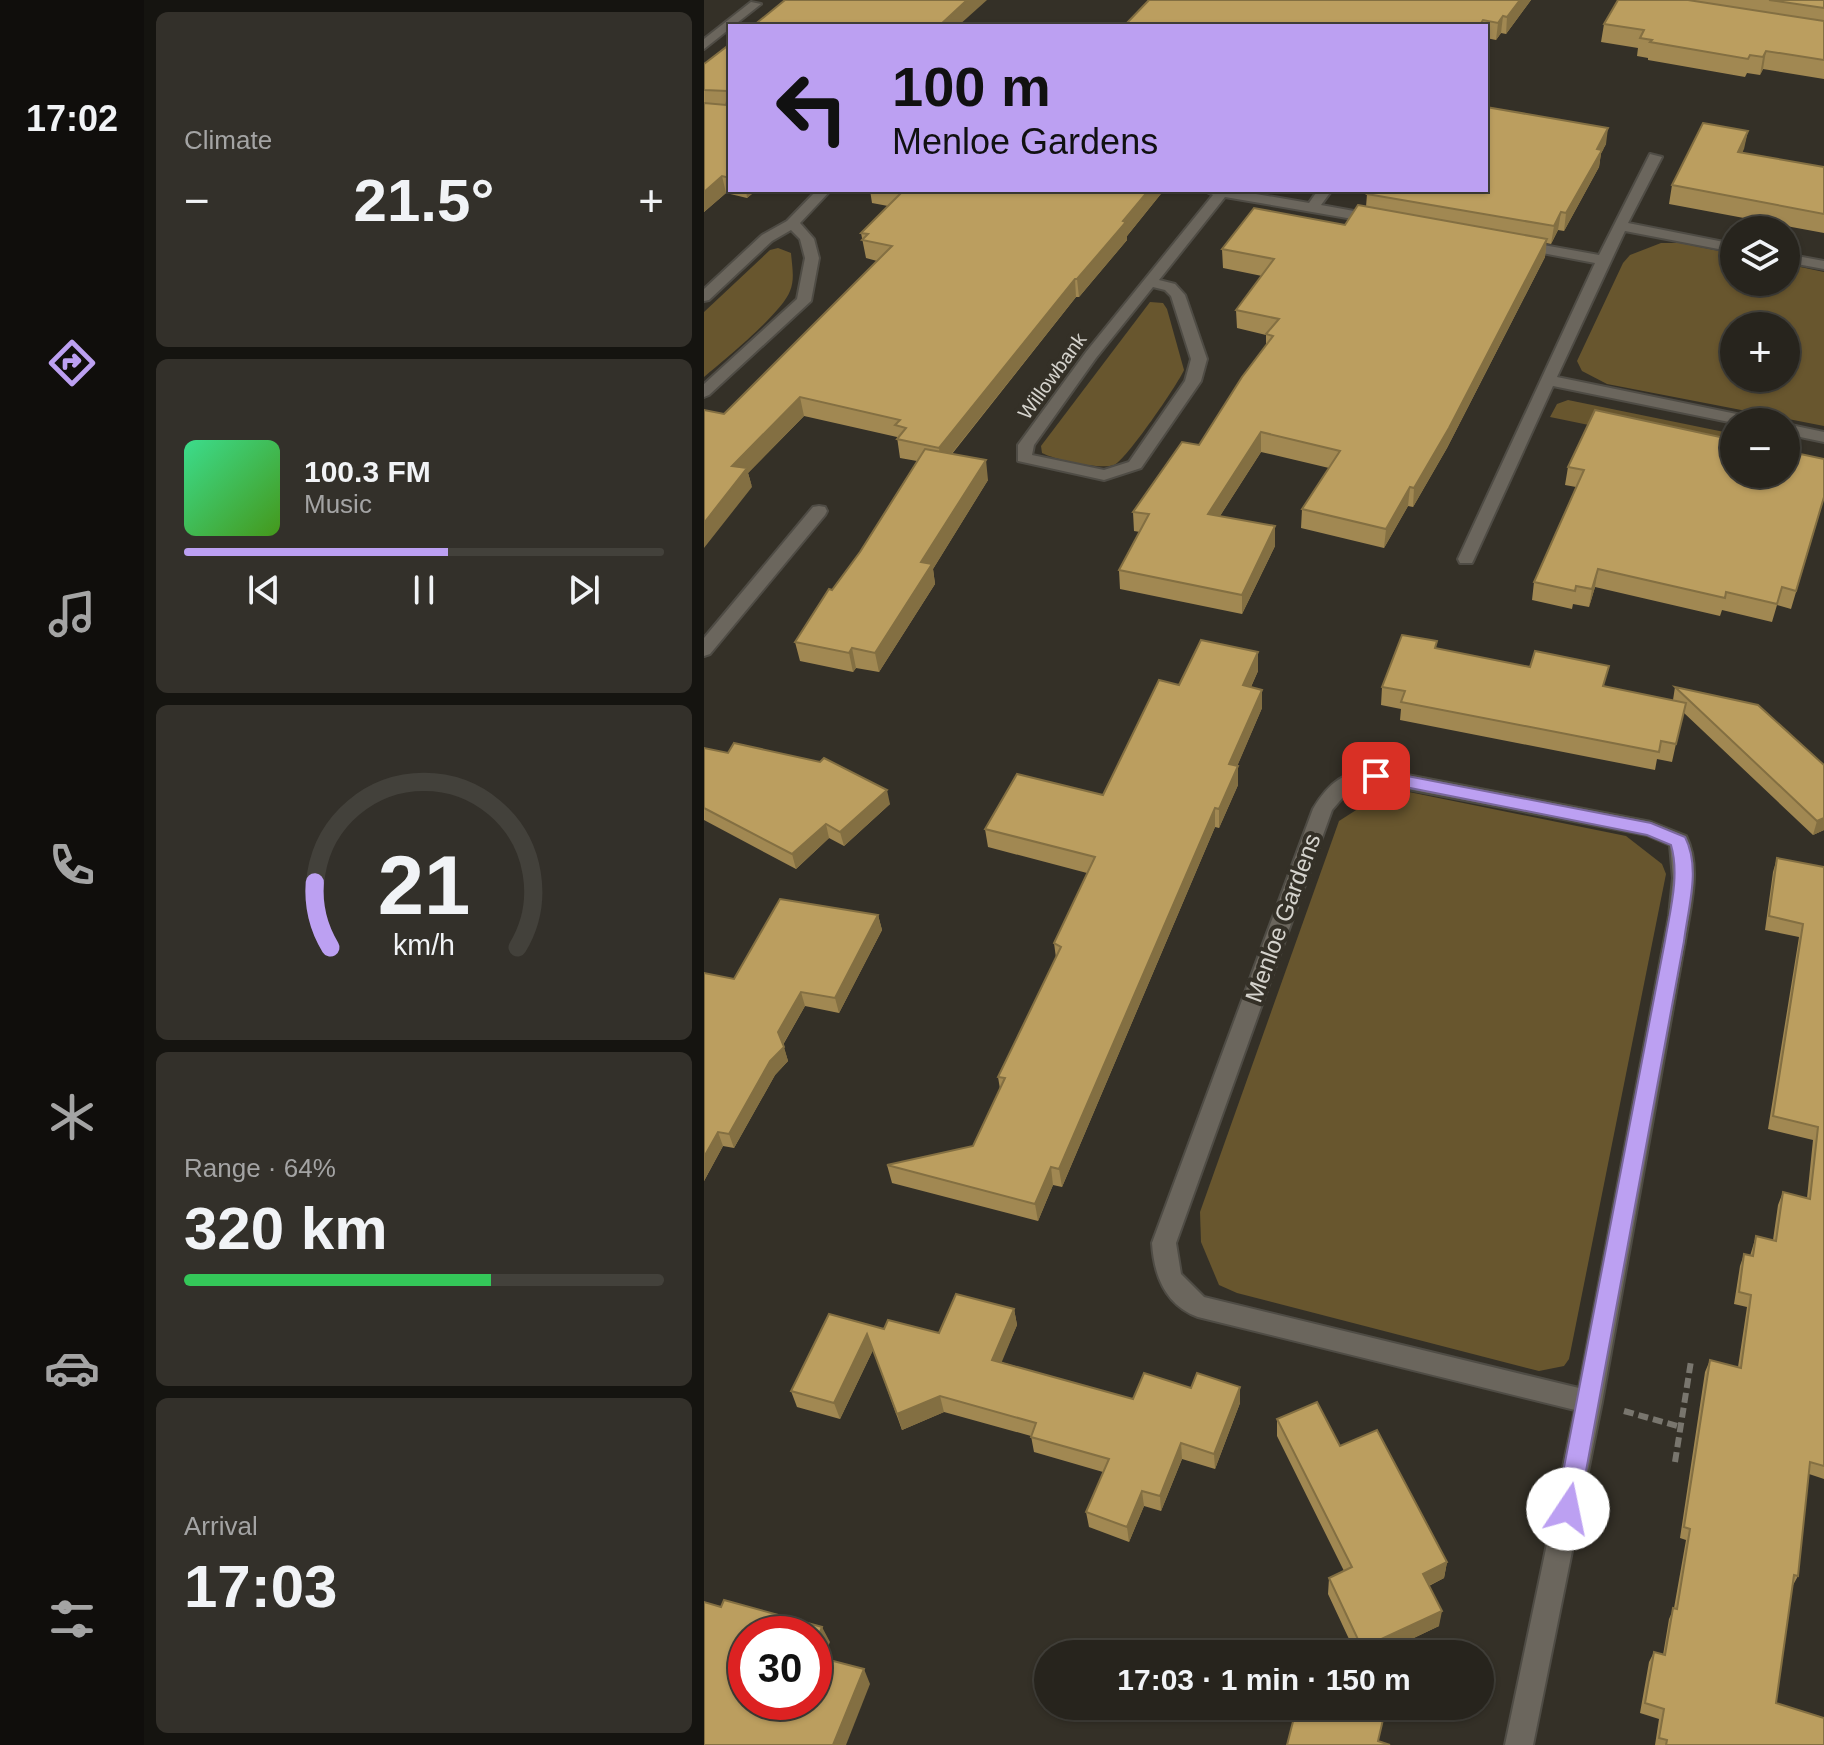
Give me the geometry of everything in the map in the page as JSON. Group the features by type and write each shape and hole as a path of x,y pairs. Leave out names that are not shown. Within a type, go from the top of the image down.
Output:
{"street":[{"path":"730,24 755,4"},
{"path":"704,45 728,26"},
{"path":"1466,559 1603,260 1655,157"},
{"path":"704,297 767,238 792,224 822,192"},
{"name":"Willowbank","path":"1152,282 1170,287 1178,295 1199,366 1193,381 1135,465 1119,474 1104,475 1024,458 1026,445 1091,355 1225,192 1386,221"},
{"path":"1312,208 1324,192"},
{"path":"704,392 804,301 810,281 812,244 805,231 792,224"},
{"path":"1621,226 1720,245"},
{"path":"1509,243 1603,260"},
{"path":"1800,261 1824,265"},
{"path":"1548,380 1720,416"},
{"path":"1800,432 1824,437"},
{"path":"704,650 819,511"},
{"name":"Menloe Gardens","path":"1519,1745 1589,1402 1678,920 1684,870 1679,841 1651,829 1376,776 1354,776 1336,788 1323,809 1164,1243 1166,1270 1177,1291 1198,1306 1589,1402"}],"path":[{"path":"1675,1462 1691,1361"},
{"path":"1617,1409 1681,1427"}],"shaded area":[{"path":"1661,243 1680,243 1720,251 1720,296 1800,296 1800,267 1824,272 1824,426 1800,421 1800,408 1731,408 1607,384 1582,371 1577,361 1623,263 1630,255"},
{"path":"778,248 791,253 792,282 785,300 752,336 704,377 704,312 770,250"},
{"path":"1150,302 1163,303 1167,309 1184,370 1151,421 1114,465 1078,464 1042,453 1041,446"},
{"path":"1568,400 1720,431 1720,452 1550,417 1557,404"},
{"path":"1399,790 1626,836 1662,864 1666,874 1569,1359 1564,1366 1539,1371 1237,1293 1219,1285 1201,1242 1200,1212 1339,821 1364,805"}],"building":[{"path":"785,0 967,0 941,24 755,24"},
{"path":"1149,0 1520,0 1498,23 1483,20 1480,24 1126,24"},
{"path":"1618,0 1688,0 1824,21 1824,60 1766,51 1763,57 1750,55 1748,59 1650,42 1652,40 1640,38 1644,30 1604,24"},
{"path":"1769,0 1824,0 1824,8"},
{"path":"728,46 728,92 704,90 704,64"},
{"path":"728,98 728,178 722,176 704,192 704,103 726,105"},
{"path":"1488,107 1608,128 1597,149 1602,150 1566,213 1561,212 1554,226 1367,194 1488,192"},
{"path":"1703,123 1748,131 1738,152 1824,167 1824,214 1672,185"},
{"path":"902,192 1147,192 939,448 897,439 906,428 895,425 900,420 800,397 732,466 747,468 704,523 704,410 724,414 892,246 862,240 868,234 861,233"},
{"path":"1358,205 1547,239 1449,428 1414,488 1410,487 1386,529 1302,509 1340,451 1261,432 1208,514 1275,526 1242,595 1119,570 1149,514 1133,512 1182,442 1199,445 1242,377 1273,336 1266,334 1279,319 1236,310 1274,259 1222,249 1254,208 1345,225"},
{"path":"1595,410 1720,437 1720,488 1800,488 1800,454 1824,459 1824,497 1796,591 1782,587 1777,604 1726,592 1725,598 1598,569 1592,589 1576,586 1575,591 1534,582 1584,470 1568,467"},
{"path":"925,449 986,460 921,562 932,564 875,653 852,648 849,653 795,642 829,589 832,590 860,552"},
{"path":"1402,635 1437,641 1435,648 1530,667 1535,651 1609,666 1603,686 1686,703 1676,744 1661,741 1659,752 1401,702 1405,691 1382,687"},
{"path":"1201,640 1258,652 1243,685 1262,690 1229,764 1238,766 1219,809 1215,808 1059,1169 1051,1167 1035,1204 887,1165 973,1146 1005,1078 998,1077 1061,947 1054,943 1095,857 985,829 1017,774 1103,795 1159,680 1179,685"},
{"path":"1675,687 1758,705 1824,765 1824,818 1817,821"},
{"path":"734,743 820,762 824,758 887,790 840,832 826,824 792,854 704,808 704,748 728,753"},
{"path":"1777,858 1824,867 1824,1466 1810,1462 1798,1576 1794,1575 1776,1703 1824,1718 1824,1745 1666,1745 1667,1740 1659,1738 1664,1709 1645,1703 1654,1652 1665,1655 1673,1608 1677,1609 1690,1529 1684,1527 1710,1360 1741,1368 1751,1295 1739,1292 1744,1254 1753,1256 1756,1236 1776,1241 1783,1192 1810,1199 1818,1127 1773,1116 1803,924 1769,916"},
{"path":"780,899 878,915 835,998 801,992 778,1032 784,1047 770,1061 729,1134 718,1132 704,1157 704,973 734,979"},
{"path":"956,1294 1014,1309 992,1360 1133,1399 1144,1373 1191,1388 1197,1373 1240,1387 1214,1454 1181,1443 1160,1496 1142,1491 1127,1527 1086,1512 1109,1459 1031,1437 1036,1423 940,1396 897,1414 867,1334 834,1403 791,1391 829,1314 884,1329 888,1320 939,1333"},
{"path":"1317,1402 1340,1446 1377,1430 1447,1562 1423,1574 1442,1611 1379,1640 1358,1640 1329,1578 1352,1567 1277,1419"},
{"path":"724,1600 782,1616 728,1616 728,1720 832,1720 832,1661 864,1669 833,1745 704,1745 704,1602 721,1607"},
{"path":"1293,1720 1383,1720 1378,1741 1390,1745 1287,1745"}],"route":[{"path":"1376,776 1651,829 1679,841 1684,870 1675,941 1568,1509"}]}
